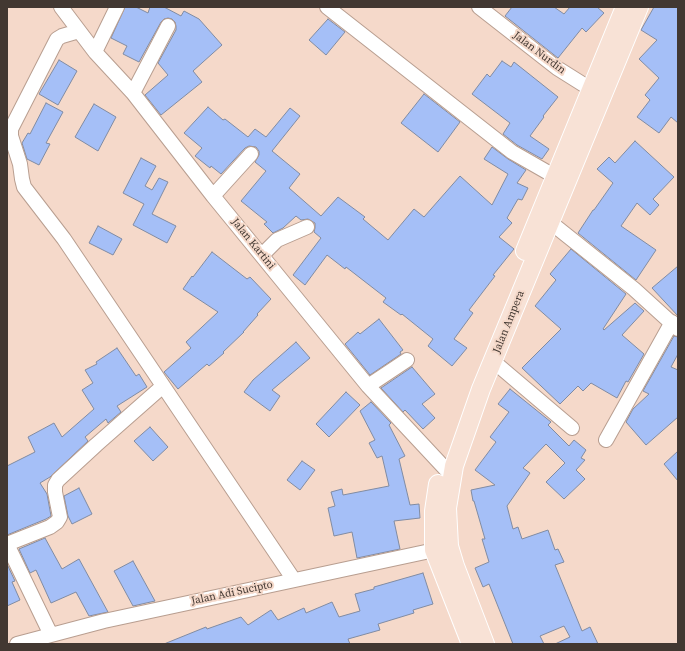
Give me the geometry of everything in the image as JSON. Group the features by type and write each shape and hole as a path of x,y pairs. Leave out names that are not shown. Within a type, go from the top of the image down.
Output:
{"main road":[{"name":"Jalan Ampera","path":"447,471 454,466 481,390 550,222 596,93 624,7"},
{"name":"Jalan Ampera","path":"471,644 442,548 447,508 447,471 464,400 554,176 639,7"},
{"name":"Jalan Ampera","path":"442,548 455,566 485,644"}],"street":[{"name":"Jalan Kartini","path":"61,7 95,52 133,93 213,196 368,386 447,471"},
{"path":"95,52 117,7"},
{"path":"327,7 512,152 532,165 554,176"},
{"name":"Jalan Nurdin","path":"479,7 557,68 596,93"},
{"path":"133,93 168,26"},
{"path":"79,31 62,36 54,43 13,122 11,136 20,164 24,187 64,239 294,580"},
{"path":"213,196 251,154"},
{"path":"550,222 634,289 675,325 606,440"},
{"path":"262,255 277,240 307,227"},
{"path":"368,386 407,360"},
{"path":"493,361 572,428"},
{"path":"52,635 7,544 50,527 57,522 60,517 55,492 55,486 58,480 163,386"},
{"name":"Jalan Adi Sucipto","path":"17,644 104,621 442,548"}],"building":[{"path":"125,7 136,7 148,13 150,7 164,7 181,16 184,11 199,19 222,45 193,71 202,82 161,115 145,95 168,75 158,63 176,30 175,22 168,18 161,22 139,62 123,54 127,46 111,38"},
{"path":"512,7 554,7 564,14 570,7 597,7 604,13 586,32 582,28 558,58 505,16"},
{"path":"654,7 678,7 678,123 671,117 659,133 637,117 650,100 645,95 659,78 639,59 657,40 641,30"},
{"path":"328,19 345,32 326,55 309,40"},
{"path":"59,60 77,71 58,105 39,94"},
{"path":"502,61 511,67 514,62 558,97 530,136 549,149 542,159 517,145 503,134 510,123 472,94 487,74 490,77"},
{"path":"424,94 460,122 438,152 401,123"},
{"path":"46,103 63,112 46,143 50,144 39,165 27,159 22,143 28,133 30,134"},
{"path":"94,104 116,117 98,151 75,137"},
{"path":"208,107 223,120 225,119 248,137 255,129 266,137 290,108 300,116 272,151 300,174 289,188 321,216 338,197 365,217 363,219 388,240 414,209 424,217 460,176 492,205 508,174 484,159 492,147 526,170 517,183 528,188 522,200 518,199 507,218 512,223 499,237 514,249 493,275 495,276 469,310 473,313 454,339 467,348 452,366 428,346 433,339 402,314 401,315 383,302 386,298 346,267 345,269 327,255 305,285 293,275 321,238 314,232 315,223 308,219 301,220 296,216 283,228 273,233 264,224 267,222 241,201 266,171 255,162 259,155 259,151 256,147 249,146 245,148 221,174 211,166 210,168 195,156 202,148 184,133"},
{"path":"635,141 674,177 653,199 659,205 650,215 637,203 621,226 656,250 636,280 578,233 613,183 597,169 609,157 615,163"},
{"path":"141,158 156,166 145,186 152,190 159,178 168,182 152,214 176,226 167,243 133,225 144,204 123,193"},
{"path":"98,226 122,239 113,255 89,243"},
{"path":"571,249 626,294 603,329 604,330 635,303 644,311 622,335 644,354 628,382 626,381 617,398 591,383 583,391 578,386 560,404 522,368 561,329 535,306 556,280 550,274"},
{"path":"212,252 247,279 250,277 271,299 257,314 258,315 244,332 223,352 224,353 209,366 207,364 178,389 164,372 191,348 186,342 218,312 183,289"},
{"path":"678,266 678,316 652,288"},
{"path":"379,319 403,350 400,352 401,354 370,375 345,344 358,332 360,334"},
{"path":"674,336 678,337 678,354 671,367 678,370 678,417 646,445 626,422 633,409 649,394 643,391"},
{"path":"296,342 310,358 272,390 280,396 270,411 244,392 253,380"},
{"path":"117,348 136,376 139,374 147,387 117,406 121,412 108,423 106,419 85,437 88,441 50,477 40,483 47,494 51,516 7,535 7,466 35,452 28,437 54,423 62,437 94,409 82,390 93,383 85,370 97,364 96,362"},
{"path":"412,367 435,394 422,404 435,418 423,429 405,410 403,412 381,388"},
{"path":"510,389 551,422 548,425 569,446 574,440 586,450 581,458 585,460 576,470 585,479 564,499 546,482 565,463 546,444 523,468 530,473 507,506 513,529 518,527 522,539 548,530 555,550 558,549 564,562 555,565 582,631 590,627 598,644 555,644 570,637 564,626 540,636 544,644 513,644 489,584 483,587 475,568 489,562 482,539 485,539 471,490 495,485 475,470 496,442 490,437 509,412 498,404"},
{"path":"346,392 360,405 329,437 316,424"},
{"path":"371,402 391,423 389,425 405,456 399,459 410,505 419,504 420,518 394,521 400,549 357,558 352,532 334,536 328,508 335,506 331,492 342,489 343,495 389,486 382,456 377,458 369,443 375,440 360,411"},
{"path":"150,427 168,447 153,461 134,441"},
{"path":"678,451 678,481 664,464"},
{"path":"302,461 315,470 300,490 287,480"},
{"path":"79,488 92,514 72,524 68,516 64,496"},
{"path":"45,538 62,569 79,559 108,612 89,616 76,592 51,603 36,570 30,573 19,549"},
{"path":"133,561 155,601 133,606 114,571"},
{"path":"7,564 15,581 12,582 20,600 7,606"},
{"path":"423,573 433,604 413,610 414,613 378,624 380,630 348,639 350,644 164,644 206,627 207,629 241,617 248,625 271,610 278,620 304,608 306,613 332,602 339,617 360,611 355,594"}]}
